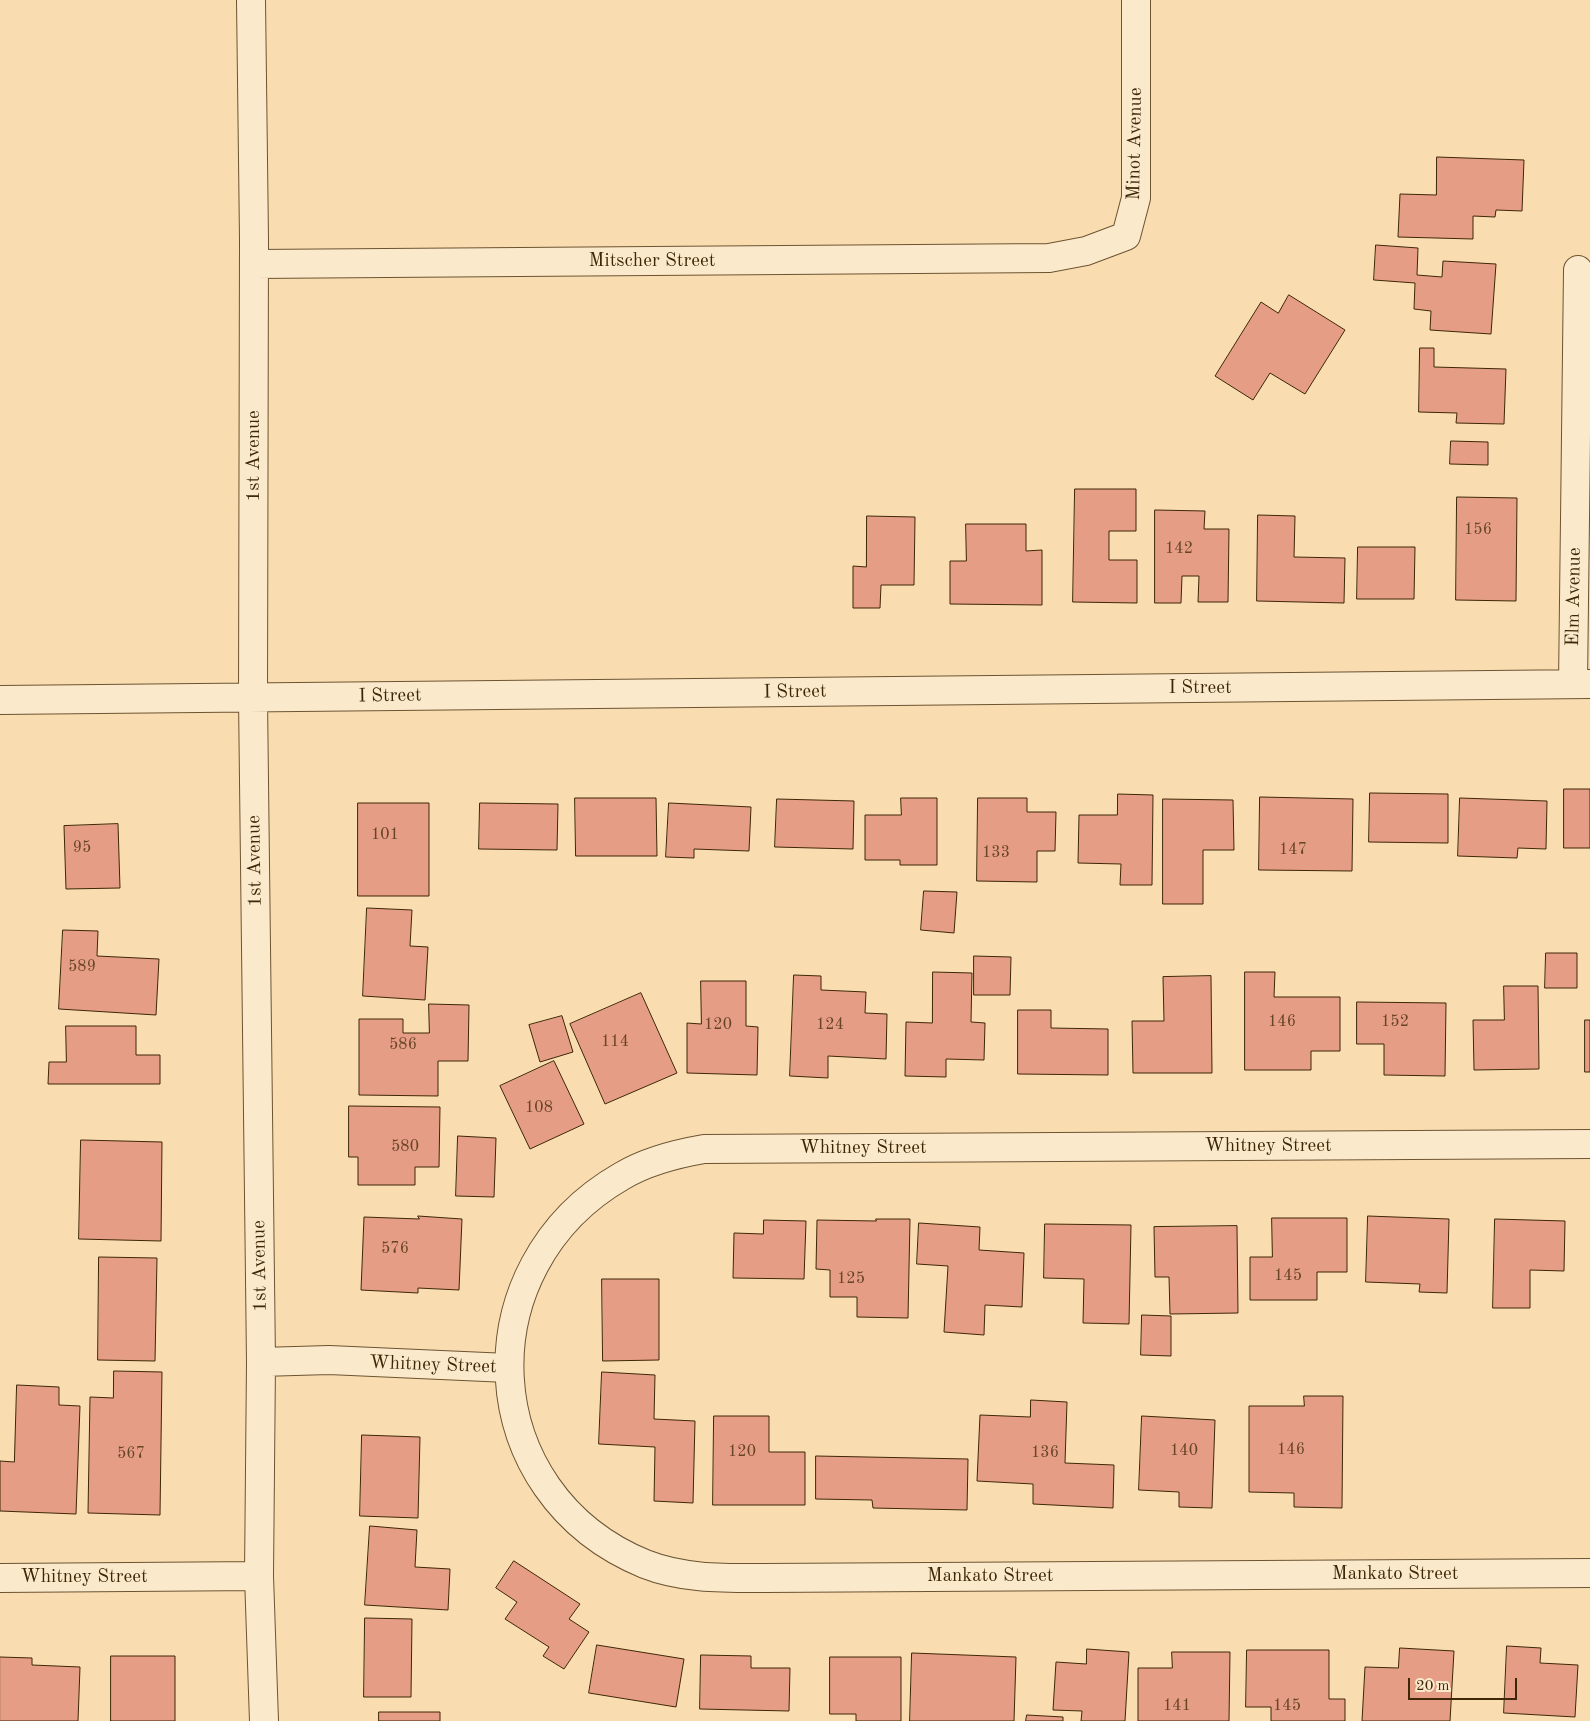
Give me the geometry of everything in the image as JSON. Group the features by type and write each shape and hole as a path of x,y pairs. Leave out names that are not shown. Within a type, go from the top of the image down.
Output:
{"street":[{"name":"1st Avenue","path":"252,0 254,264 253,698 261,1362 259,1576 264,1721"},
{"name":"Minot Avenue","path":"1050,258 1086,251 1126,236 1136,198 1136,0"},
{"name":"Mitscher Street","path":"254,264 1050,258"},
{"name":"Elm Avenue","path":"1578,270 1582,684"},
{"name":"I Street","path":"0,700 1582,684"},
{"name":"Whitney Street","path":"261,1362 329,1360 508,1368 511,1333 520,1299 534,1267 553,1237 576,1211 622,1176 675,1154 704,1149 1590,1144"},
{"name":"Mankato Street","path":"508,1368 510,1400 518,1430 530,1460 567,1512 591,1534 618,1551 646,1564 678,1574 709,1578 764,1578 1590,1573"},
{"name":"Whitney Street","path":"0,1578 259,1576"}],"building":[{"path":"1437,157 1524,160 1522,211 1496,210 1495,217 1473,216 1473,239 1398,237 1400,194 1436,195"},
{"path":"1376,245 1418,248 1417,275 1442,277 1443,261 1496,264 1491,334 1430,330 1431,311 1414,309 1415,283 1374,280"},
{"path":"1289,295 1345,330 1305,394 1270,373 1253,400 1215,376 1261,302 1278,313"},
{"path":"1420,348 1434,348 1434,367 1506,369 1504,424 1456,423 1457,413 1419,412"},
{"path":"1451,441 1488,442 1488,465 1450,464"},
{"path":"1075,489 1136,489 1136,531 1109,531 1109,560 1137,560 1137,603 1073,602"},
{"path":"1457,497 1517,498 1516,601 1456,600"},
{"path":"1155,510 1205,511 1204,529 1229,529 1228,602 1198,602 1199,576 1182,576 1181,603 1155,603"},
{"path":"1258,515 1295,516 1294,557 1345,558 1344,603 1257,601"},
{"path":"867,516 915,517 914,585 881,585 880,608 853,608 853,566 866,567"},
{"path":"966,524 1026,524 1026,551 1042,550 1042,605 950,604 950,561 966,561"},
{"path":"1358,547 1415,547 1414,599 1357,599"},
{"path":"1564,789 1590,789 1590,848 1564,848"},
{"path":"1370,793 1448,794 1448,843 1369,842"},
{"path":"1118,794 1153,795 1152,885 1120,885 1121,864 1078,863 1079,815 1117,815"},
{"path":"1260,797 1353,799 1352,871 1259,870"},
{"path":"575,798 656,798 657,856 576,856"},
{"path":"901,798 937,798 937,865 900,865 900,860 865,860 865,815 901,815"},
{"path":"978,798 1027,798 1027,812 1056,812 1055,851 1037,851 1037,882 977,881"},
{"path":"1460,798 1547,801 1546,849 1518,848 1517,858 1458,856"},
{"path":"777,799 854,801 853,849 775,847"},
{"path":"1163,799 1233,800 1234,850 1203,850 1203,904 1163,904"},
{"path":"358,803 429,803 429,896 358,896"},
{"path":"480,803 558,804 557,850 479,849"},
{"path":"669,803 751,807 749,851 694,849 694,858 666,857"},
{"path":"118,824 120,888 66,889 64,826"},
{"path":"924,891 957,892 954,933 921,930"},
{"path":"367,908 412,910 410,946 428,947 425,1000 363,996"},
{"path":"63,930 98,931 97,956 159,959 156,1015 59,1009"},
{"path":"1546,953 1577,953 1577,988 1545,988"},
{"path":"974,956 1011,957 1010,995 974,995"},
{"path":"933,972 972,973 971,1022 985,1023 984,1060 946,1059 946,1077 905,1076 906,1022 932,1023"},
{"path":"1245,972 1275,972 1274,997 1340,997 1340,1051 1311,1051 1311,1070 1245,1070"},
{"path":"794,975 821,976 821,990 866,992 865,1013 887,1014 886,1059 828,1056 828,1078 790,1076"},
{"path":"1211,976 1212,1073 1133,1073 1132,1021 1164,1021 1163,977"},
{"path":"701,981 746,981 746,1026 758,1027 757,1075 687,1073 687,1023 701,1024"},
{"path":"1504,986 1538,986 1539,1069 1474,1070 1473,1020 1504,1020"},
{"path":"641,993 677,1073 605,1104 570,1024"},
{"path":"1357,1002 1446,1003 1445,1076 1384,1075 1384,1044 1357,1044"},
{"path":"429,1004 469,1005 468,1061 438,1061 438,1096 359,1095 359,1019 403,1019 403,1033 429,1033"},
{"path":"1018,1010 1051,1010 1051,1028 1108,1029 1108,1075 1018,1074"},
{"path":"562,1016 573,1052 540,1062 529,1025"},
{"path":"1585,1020 1590,1020 1590,1072 1585,1072"},
{"path":"66,1026 136,1026 136,1055 160,1055 160,1084 48,1084 49,1062 66,1062"},
{"path":"554,1061 584,1124 530,1149 500,1086"},
{"path":"349,1106 440,1107 439,1167 415,1167 415,1185 358,1185 358,1157 349,1157"},
{"path":"458,1136 496,1138 494,1197 456,1196"},
{"path":"81,1140 162,1142 161,1241 79,1239"},
{"path":"418,1216 462,1219 459,1290 418,1288 418,1293 361,1290 364,1217 419,1219"},
{"path":"1368,1216 1449,1219 1447,1293 1419,1292 1420,1284 1366,1282"},
{"path":"1272,1218 1347,1218 1347,1272 1317,1272 1317,1300 1250,1300 1250,1257 1272,1257"},
{"path":"876,1219 910,1219 908,1318 857,1317 857,1297 830,1297 830,1270 816,1269 817,1220 876,1221"},
{"path":"1495,1219 1565,1221 1564,1271 1530,1270 1530,1308 1493,1308"},
{"path":"764,1220 806,1221 804,1279 733,1278 734,1233 763,1234"},
{"path":"919,1223 980,1227 979,1250 1024,1253 1022,1307 985,1305 984,1335 944,1332 948,1266 917,1264"},
{"path":"1045,1224 1131,1225 1129,1324 1083,1323 1084,1279 1044,1278"},
{"path":"1237,1226 1238,1313 1170,1314 1169,1277 1155,1277 1154,1227"},
{"path":"99,1257 157,1258 155,1361 98,1360"},
{"path":"602,1279 659,1279 659,1360 603,1361"},
{"path":"1142,1315 1171,1316 1171,1356 1141,1355"},
{"path":"114,1371 162,1372 160,1515 88,1513 90,1397 113,1398"},
{"path":"602,1372 655,1375 654,1419 695,1421 693,1503 654,1501 655,1447 599,1444"},
{"path":"17,1385 59,1387 59,1405 80,1406 76,1514 0,1511 0,1461 14,1462"},
{"path":"1304,1396 1343,1396 1342,1508 1294,1507 1294,1493 1249,1492 1249,1406 1304,1406"},
{"path":"1031,1400 1067,1402 1065,1463 1114,1465 1113,1508 1033,1504 1033,1484 977,1481 980,1415 1030,1417"},
{"path":"714,1416 769,1416 769,1452 805,1452 805,1505 713,1505"},
{"path":"1142,1416 1215,1420 1212,1508 1179,1507 1179,1492 1139,1490"},
{"path":"362,1435 420,1437 418,1518 360,1516"},
{"path":"816,1456 968,1459 967,1510 873,1508 872,1500 816,1499"},
{"path":"370,1526 417,1530 415,1567 450,1569 448,1610 365,1605"},
{"path":"514,1561 580,1604 569,1619 589,1632 564,1669 543,1656 549,1647 505,1619 517,1602 496,1588"},
{"path":"365,1618 412,1619 411,1697 364,1697"},
{"path":"597,1645 684,1659 676,1707 589,1693"},
{"path":"1507,1646 1541,1648 1540,1663 1578,1665 1575,1717 1504,1713"},
{"path":"1400,1648 1454,1651 1450,1721 1362,1721 1365,1667 1398,1668"},
{"path":"1087,1649 1129,1652 1125,1721 1081,1721 1082,1711 1053,1710 1056,1662 1086,1664"},
{"path":"1247,1650 1329,1650 1329,1699 1345,1699 1345,1721 1271,1721 1271,1707 1246,1707"},
{"path":"1172,1652 1230,1652 1229,1721 1138,1721 1138,1668 1172,1668"},
{"path":"912,1653 1016,1657 1014,1721 910,1721"},
{"path":"701,1655 751,1656 751,1668 790,1668 789,1711 700,1709"},
{"path":"111,1656 175,1656 175,1721 111,1721"},
{"path":"0,1657 32,1658 32,1665 80,1667 78,1721 0,1721"},
{"path":"830,1657 901,1657 901,1721 856,1721 856,1714 830,1714"},
{"path":"379,1712 440,1712 440,1721 379,1721"},
{"path":"1027,1715 1063,1717 1063,1721 1026,1721"}]}
